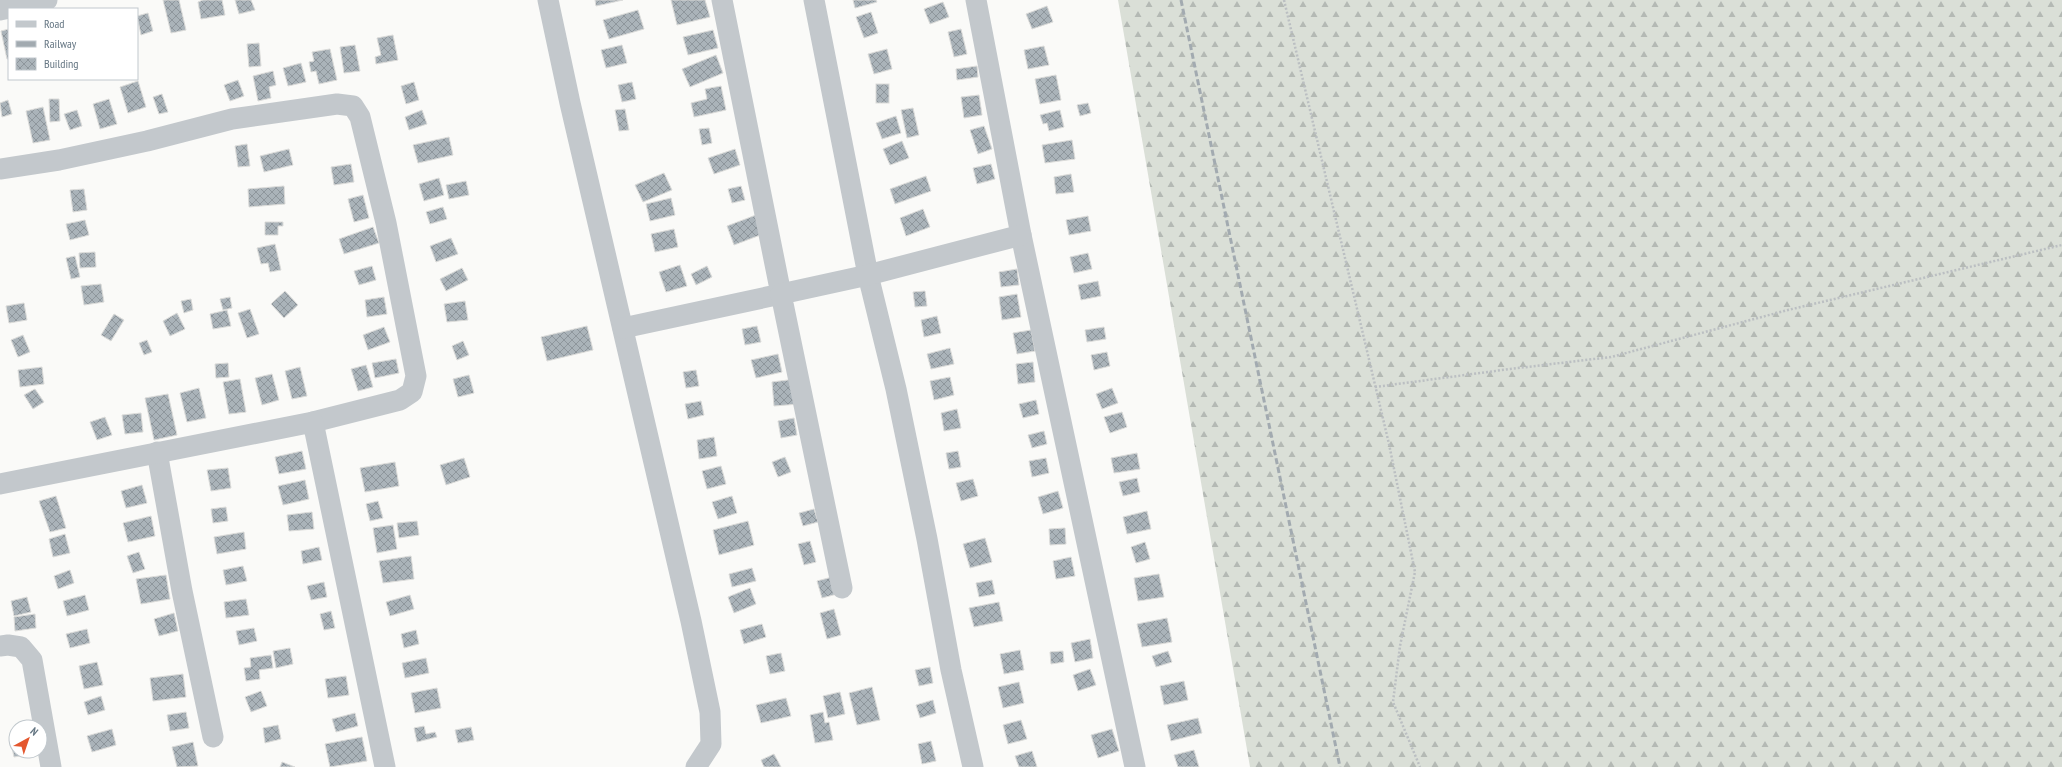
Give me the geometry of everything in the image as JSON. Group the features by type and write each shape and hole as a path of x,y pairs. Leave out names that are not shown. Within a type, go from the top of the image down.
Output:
{"street":[{"path":"9,8 47,0"},
{"path":"548,0 710,712 712,744 696,767"},
{"path":"722,0 842,588"},
{"path":"814,0 868,275 896,389 927,538 951,670 973,767"},
{"path":"976,0 1021,235 1135,767"},
{"path":"0,170 59,160 147,141 232,119 337,104 353,106 360,117 386,223 416,376 412,392 400,400 313,422 0,484"},
{"path":"623,328 868,275 1021,235"},
{"path":"313,422 385,767"},
{"path":"157,452 182,591 213,737"},
{"path":"0,646 8,645 21,647 32,660 51,767"}],"path":[{"path":"1284,0 1376,387 1415,572 1400,646 1393,702 1420,767"},
{"path":"1376,387 1611,357 1788,310 2062,244"}],"green space":[{"path":"1118,0 2062,0 2062,767 1250,767"}],"building":[{"path":"163,0 179,0 186,30 171,33"},
{"path":"203,0 222,0 225,15 201,19 198,2"},
{"path":"235,0 251,0 255,10 239,14"},
{"path":"595,0 623,0 596,6"},
{"path":"671,0 705,0 710,17 677,25"},
{"path":"853,0 876,0 877,2 855,8"},
{"path":"943,2 949,17 930,24 924,9"},
{"path":"1047,6 1053,22 1032,29 1026,14"},
{"path":"638,10 644,29 609,39 603,20"},
{"path":"871,12 878,33 864,38 856,17"},
{"path":"148,13 153,31 141,35 138,16"},
{"path":"8,29 8,59 7,59 1,31"},
{"path":"961,29 967,54 954,57 948,32"},
{"path":"713,30 718,48 688,55 683,37"},
{"path":"393,35 398,60 376,64 375,57 381,55 377,38"},
{"path":"259,43 261,66 249,67 247,44"},
{"path":"355,45 360,71 344,73 340,47"},
{"path":"622,45 627,63 606,68 601,50"},
{"path":"1044,46 1049,65 1028,69 1024,50"},
{"path":"330,49 337,80 319,84 316,71 311,72 309,62 314,61 312,52"},
{"path":"887,49 892,69 874,74 868,54"},
{"path":"716,55 723,73 690,87 682,69"},
{"path":"301,63 306,82 288,86 283,68"},
{"path":"977,66 978,77 957,80 956,69"},
{"path":"273,71 276,85 269,87 271,98 258,101 253,76"},
{"path":"1056,75 1061,100 1040,104 1035,79"},
{"path":"238,80 244,96 230,101 224,85"},
{"path":"138,81 146,107 128,113 120,87"},
{"path":"414,82 419,100 406,104 401,86"},
{"path":"632,82 636,99 622,102 618,85"},
{"path":"876,84 889,84 889,103 876,103"},
{"path":"721,86 726,110 694,117 691,103 707,99 705,89"},
{"path":"162,94 168,112 159,114 153,97"},
{"path":"979,95 982,115 964,118 961,97"},
{"path":"49,99 59,99 60,121 50,122"},
{"path":"109,99 117,124 100,129 93,104"},
{"path":"8,100 12,114 2,117 0,103"},
{"path":"1088,103 1091,113 1080,116 1077,105"},
{"path":"43,107 50,140 33,143 26,111"},
{"path":"913,108 919,135 907,138 901,110"},
{"path":"625,109 629,130 619,131 615,110"},
{"path":"77,110 82,126 70,130 64,114"},
{"path":"422,110 427,124 409,130 405,117"},
{"path":"1060,110 1064,127 1049,131 1047,123 1043,124 1040,115"},
{"path":"896,116 901,133 882,139 876,123"},
{"path":"984,126 992,149 978,154 970,130"},
{"path":"709,128 712,143 702,145 699,129"},
{"path":"449,137 453,155 418,163 413,145"},
{"path":"1072,140 1075,159 1045,163 1042,145"},
{"path":"902,141 909,158 890,165 883,149"},
{"path":"247,144 250,166 238,167 235,146"},
{"path":"289,149 293,165 264,172 260,156"},
{"path":"735,149 740,165 714,174 708,158"},
{"path":"351,164 354,182 334,185 331,167"},
{"path":"991,164 995,179 977,184 973,168"},
{"path":"664,173 672,190 643,202 635,185"},
{"path":"1071,174 1074,192 1056,194 1054,177"},
{"path":"926,176 931,191 895,204 890,189"},
{"path":"439,178 444,195 424,201 419,184"},
{"path":"466,181 469,195 449,199 446,185"},
{"path":"284,186 285,204 249,207 248,189"},
{"path":"741,186 745,200 732,203 728,189"},
{"path":"84,189 87,210 73,212 70,190"},
{"path":"363,195 369,218 354,222 348,199"},
{"path":"671,198 675,215 650,221 646,204"},
{"path":"443,207 447,219 430,224 426,212"},
{"path":"923,209 930,227 906,236 900,218"},
{"path":"756,215 763,234 734,245 727,226"},
{"path":"1088,216 1091,231 1069,235 1066,220"},
{"path":"85,220 89,235 70,240 66,224"},
{"path":"265,222 283,222 283,226 278,226 278,235 265,235"},
{"path":"373,227 379,243 344,254 339,239"},
{"path":"674,229 678,247 655,252 651,234"},
{"path":"451,238 458,254 436,262 430,246"},
{"path":"275,244 281,270 270,272 268,263 261,264 257,248"},
{"path":"95,252 96,267 80,268 79,253"},
{"path":"1088,253 1092,269 1074,273 1070,257"},
{"path":"75,256 80,277 71,279 66,258"},
{"path":"680,265 687,286 666,292 659,272"},
{"path":"372,266 376,280 359,285 354,271"},
{"path":"707,266 712,277 696,285 691,274"},
{"path":"462,268 468,280 446,291 440,279"},
{"path":"1017,269 1019,285 1001,287 999,272"},
{"path":"1098,281 1101,296 1081,300 1078,285"},
{"path":"101,284 104,302 84,305 81,286"},
{"path":"285,291 298,305 284,318 271,304"},
{"path":"925,291 927,306 915,307 913,292"},
{"path":"1017,294 1021,317 1002,320 999,297"},
{"path":"230,297 232,308 223,310 220,299"},
{"path":"384,297 387,314 367,317 365,300"},
{"path":"191,299 193,310 184,313 181,301"},
{"path":"465,301 468,320 447,322 444,304"},
{"path":"24,303 27,320 9,323 6,306"},
{"path":"250,309 259,334 247,338 238,313"},
{"path":"227,310 231,326 213,329 210,314"},
{"path":"177,313 185,329 170,336 163,321"},
{"path":"114,314 124,320 111,341 101,335"},
{"path":"937,316 941,333 924,337 921,320"},
{"path":"587,326 593,350 547,361 541,337"},
{"path":"757,326 761,342 745,345 742,329"},
{"path":"384,327 390,342 368,350 363,335"},
{"path":"1104,327 1106,339 1087,342 1085,330"},
{"path":"1031,330 1035,351 1017,354 1013,333"},
{"path":"23,335 30,352 18,357 11,340"},
{"path":"147,340 152,352 144,355 139,343"},
{"path":"463,341 469,355 457,360 452,346"},
{"path":"950,348 954,364 931,369 927,354"},
{"path":"1107,352 1110,366 1094,370 1091,355"},
{"path":"778,354 782,372 756,378 751,360"},
{"path":"396,359 399,373 375,378 372,363"},
{"path":"1033,362 1035,382 1018,384 1016,364"},
{"path":"228,363 229,377 216,378 215,364"},
{"path":"366,365 373,387 358,391 351,369"},
{"path":"42,367 44,384 20,387 18,370"},
{"path":"300,367 307,396 292,399 285,371"},
{"path":"696,370 699,386 686,388 683,372"},
{"path":"272,374 279,400 262,405 255,378"},
{"path":"469,375 474,393 458,397 453,379"},
{"path":"950,377 954,395 934,400 930,381"},
{"path":"240,379 246,412 229,414 223,382"},
{"path":"796,379 799,404 774,406 772,382"},
{"path":"199,388 206,418 187,422 180,393"},
{"path":"1112,388 1118,403 1102,409 1096,394"},
{"path":"35,389 44,402 33,409 24,395"},
{"path":"168,394 177,435 154,440 145,398"},
{"path":"1036,400 1039,414 1023,418 1019,404"},
{"path":"701,401 704,415 688,419 685,404"},
{"path":"957,409 961,428 944,431 941,413"},
{"path":"1122,412 1127,427 1110,433 1104,417"},
{"path":"141,413 143,432 125,434 122,415"},
{"path":"105,417 112,435 97,440 90,422"},
{"path":"794,418 797,435 781,438 778,421"},
{"path":"1044,431 1047,444 1032,448 1028,435"},
{"path":"714,437 717,456 699,459 697,440"},
{"path":"302,451 306,469 279,474 275,457"},
{"path":"958,451 961,467 949,469 946,453"},
{"path":"1137,453 1140,469 1114,473 1111,458"},
{"path":"785,457 791,472 778,477 772,462"},
{"path":"464,458 470,477 446,485 440,465"},
{"path":"1046,458 1049,473 1032,477 1029,461"},
{"path":"395,462 399,486 365,492 360,468"},
{"path":"721,466 726,484 707,489 702,471"},
{"path":"228,468 231,488 211,491 207,470"},
{"path":"1137,478 1140,492 1123,496 1119,482"},
{"path":"973,479 978,496 961,501 956,483"},
{"path":"305,480 309,499 283,505 278,486"},
{"path":"142,485 147,503 126,508 121,491"},
{"path":"1058,491 1063,508 1043,514 1038,497"},
{"path":"56,496 66,528 50,532 39,501"},
{"path":"732,496 737,513 718,519 712,502"},
{"path":"378,501 383,518 370,521 366,504"},
{"path":"226,507 228,521 213,523 211,509"},
{"path":"814,509 818,522 803,526 799,513"},
{"path":"1147,511 1151,529 1127,534 1123,517"},
{"path":"312,512 314,529 289,531 287,515"},
{"path":"151,516 155,536 128,542 123,523"},
{"path":"417,521 419,535 399,538 397,523"},
{"path":"748,521 754,545 719,555 713,530"},
{"path":"393,525 397,549 377,553 373,528"},
{"path":"1065,528 1066,544 1050,545 1049,529"},
{"path":"244,532 246,549 217,554 214,537"},
{"path":"65,534 70,553 53,557 49,539"},
{"path":"985,538 992,562 970,568 963,544"},
{"path":"810,541 816,562 804,565 798,544"},
{"path":"1145,542 1150,559 1136,563 1131,547"},
{"path":"319,547 322,560 303,564 301,551"},
{"path":"139,552 145,569 133,573 127,556"},
{"path":"411,556 414,579 383,583 379,561"},
{"path":"1071,557 1075,576 1056,579 1053,561"},
{"path":"243,566 247,581 226,585 223,570"},
{"path":"752,568 756,581 732,587 729,574"},
{"path":"70,570 74,583 58,589 54,576"},
{"path":"1159,574 1164,597 1138,601 1134,578"},
{"path":"166,575 170,599 141,604 136,579"},
{"path":"832,577 837,594 822,598 817,581"},
{"path":"992,580 995,594 979,597 976,583"},
{"path":"324,582 327,597 311,600 307,586"},
{"path":"750,588 756,604 734,613 728,597"},
{"path":"85,595 89,610 67,616 63,601"},
{"path":"410,595 414,609 390,616 386,602"},
{"path":"27,597 31,612 14,616 11,601"},
{"path":"246,599 249,615 226,618 224,602"},
{"path":"999,602 1003,621 974,627 969,608"},
{"path":"834,609 841,635 827,639 820,613"},
{"path":"331,611 335,628 324,630 320,614"},
{"path":"174,613 178,631 159,636 154,619"},
{"path":"35,614 36,628 15,631 14,617"},
{"path":"1167,618 1172,642 1142,647 1137,624"},
{"path":"762,624 766,637 744,644 740,630"},
{"path":"254,628 257,641 239,645 236,631"},
{"path":"87,629 90,643 70,648 66,634"},
{"path":"416,630 419,644 404,648 401,634"},
{"path":"1090,639 1093,658 1075,662 1071,643"},
{"path":"290,648 293,664 276,668 273,651"},
{"path":"1020,650 1024,670 1004,674 1000,654"},
{"path":"1063,651 1064,662 1051,664 1050,652"},
{"path":"1168,651 1172,662 1156,667 1152,656"},
{"path":"781,653 785,671 770,674 766,656"},
{"path":"271,655 273,668 259,670 260,679 246,681 244,668 251,667 250,658"},
{"path":"426,658 429,673 405,678 402,663"},
{"path":"97,662 103,685 84,689 79,666"},
{"path":"930,667 933,683 919,686 915,670"},
{"path":"1090,669 1096,685 1078,691 1073,675"},
{"path":"183,674 186,697 153,701 150,678"},
{"path":"346,676 349,695 328,698 325,679"},
{"path":"1184,681 1188,700 1164,705 1160,686"},
{"path":"1019,682 1024,703 1003,708 998,687"},
{"path":"872,687 880,720 857,725 849,693"},
{"path":"437,688 441,708 415,713 411,693"},
{"path":"261,691 267,706 251,712 245,697"},
{"path":"840,692 845,714 828,718 823,696"},
{"path":"101,696 105,710 88,715 84,702"},
{"path":"786,698 791,716 761,723 756,705"},
{"path":"933,700 936,713 920,718 916,705"},
{"path":"186,712 189,728 170,731 167,715"},
{"path":"823,712 825,723 829,722 833,740 815,743 810,715"},
{"path":"355,713 358,726 336,732 332,719"},
{"path":"1198,718 1202,733 1171,741 1167,725"},
{"path":"1021,720 1027,739 1008,744 1003,725"},
{"path":"278,725 281,739 265,743 263,728"},
{"path":"424,726 426,734 435,732 437,737 417,742 414,728"},
{"path":"471,727 474,740 458,743 455,730"},
{"path":"112,729 116,745 92,752 87,736"},
{"path":"1112,729 1119,751 1098,758 1091,735"},
{"path":"362,737 367,761 330,767 325,744"},
{"path":"931,741 936,761 922,764 918,744"},
{"path":"193,742 198,766 177,767 172,747"},
{"path":"1194,750 1199,767 1178,767 1174,755"},
{"path":"1032,751 1037,767 1019,767 1015,756"},
{"path":"774,754 781,767 764,767 761,760"},
{"path":"282,762 295,767 280,767"}],"railway":[{"path":"1181,0 1340,767"}]}
